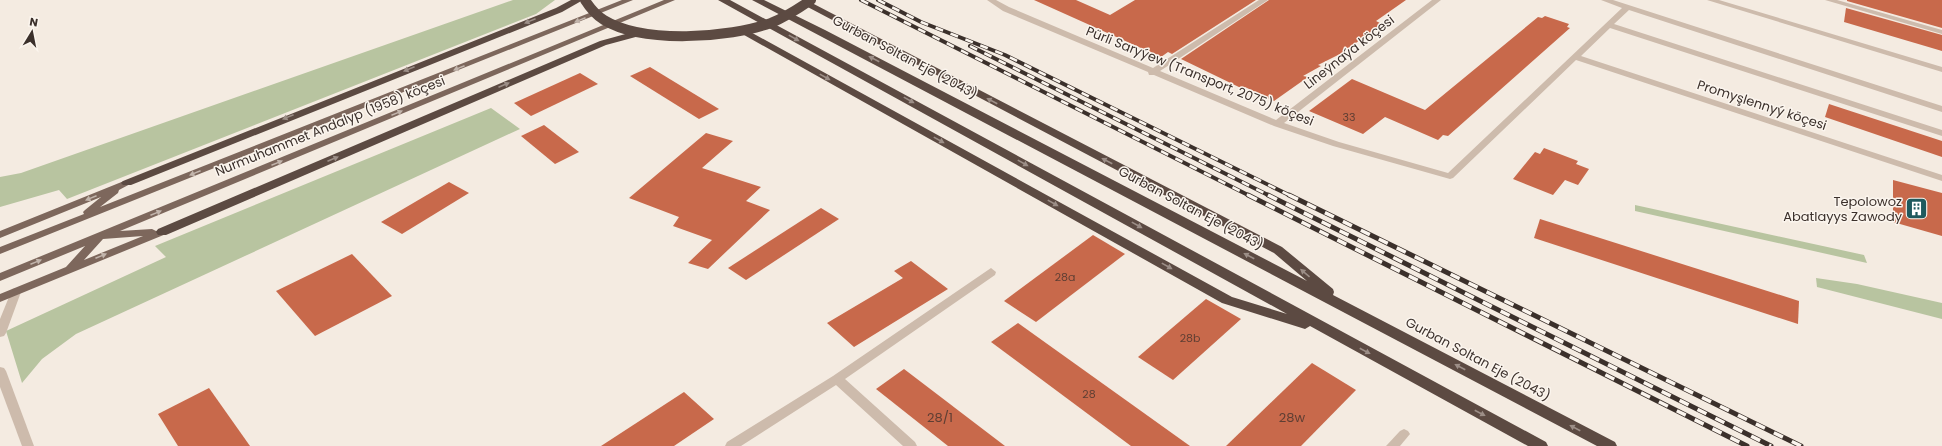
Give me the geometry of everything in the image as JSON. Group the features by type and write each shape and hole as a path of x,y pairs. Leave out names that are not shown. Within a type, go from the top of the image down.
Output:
{"highway":[{"path":"127,183 559,10 578,0"},
{"path":"585,0 592,11 609,23 640,33 670,36 708,36 742,30 783,17 809,2 1278,250 1346,307"},
{"path":"723,0 1541,446"},
{"name":"Gurban Soltan Eje (2043)","path":"757,0 822,32 1610,446"},
{"path":"742,30 1227,300 1331,332"},
{"path":"162,232 603,43 640,33"}],"main road":[{"name":"Nurmuhammet Andalyp (1958) köçesi","path":"0,252 629,0"},
{"name":"Nurmuhammet Andalyp (1958) köçesi","path":"0,277 671,0"},
{"path":"15,229 78,220 127,183"},
{"path":"0,235 127,183"},
{"path":"69,269 100,236 162,232"},
{"path":"0,298 162,232"}],"street":[{"name":"Pürli Saryýew (Transport, 2075) köçesi","path":"991,0 1006,9 1277,124 1336,144 1450,176 1574,57"},
{"path":"1152,72 1264,0"},
{"name":"Lineýnaýa köçesi","path":"1277,124 1438,0"},
{"path":"1605,0 1942,109"},
{"path":"1711,0 1724,2 1942,70"},
{"path":"1829,0 1942,32"},
{"path":"1574,57 1628,7"},
{"path":"1608,25 1942,133"},
{"name":"Promyşlennyý köçesi","path":"1574,57 1942,178"},
{"path":"732,446 837,379 991,272"},
{"path":"0,334 16,292"},
{"path":"0,371 28,446"},
{"path":"837,379 911,446"},
{"path":"1392,446 1404,434"}],"green space":[{"path":"513,0 555,0 536,14 67,199 59,190 0,207 0,177 21,173"},
{"path":"491,108 520,129 76,334 42,359 22,383 6,331 166,257 155,246"},
{"path":"1635,205 1864,255 1867,263 1635,211"},
{"path":"1816,278 1857,284 1942,303 1942,319 1817,287"}],"building":[{"path":"1034,0 1076,0 1110,15 1135,0 1256,0 1172,54 1168,52 1161,57"},
{"path":"1269,0 1406,0 1376,21 1382,24 1342,53 1318,65 1321,66 1303,76 1308,77 1274,101 1245,87 1243,89 1181,59"},
{"path":"1942,0 1942,28 1847,1"},
{"path":"1846,8 1942,35 1942,51 1844,22"},
{"path":"1545,16 1569,24 1567,27 1570,28 1448,136 1443,135 1438,140 1385,117 1363,134 1309,111 1352,79 1425,110 1538,17 1542,18"},
{"path":"650,67 719,109 699,119 630,76"},
{"path":"580,73 598,84 531,116 514,103"},
{"path":"1829,104 1942,141 1942,157 1825,117"},
{"path":"544,125 579,152 555,164 521,136"},
{"path":"706,133 733,141 702,168 761,187 746,201 770,210 708,269 688,263 712,240 673,226 679,217 629,198"},
{"path":"1544,148 1578,161 1576,164 1589,169 1578,185 1565,180 1553,195 1513,179 1535,152 1540,154"},
{"name":"Tepolowoz Abatlayys Zawody","path":"1893,180 1942,193 1942,236 1893,222"},
{"path":"449,182 469,193 402,234 381,222"},
{"path":"821,208 839,219 746,280 728,268"},
{"path":"1540,219 1799,301 1798,324 1534,238"},
{"path":"1093,235 1125,254 1036,322 1004,301"},
{"path":"352,254 392,296 315,336 276,291"},
{"path":"911,261 948,289 854,347 827,323 903,278 894,271"},
{"path":"1206,299 1241,319 1173,380 1138,357"},
{"path":"1018,323 1190,446 1131,446 991,342"},
{"path":"1312,363 1356,390 1301,446 1226,446"},
{"path":"904,369 1005,446 948,446 876,389"},
{"path":"209,388 250,446 178,446 158,414"},
{"path":"684,392 714,419 674,446 601,446"}],"railway":[{"path":"861,0 1250,196"},
{"path":"878,0 921,22 1005,55 1291,196"},
{"path":"970,46 1268,195"},
{"path":"1248,195 1747,446"},
{"path":"1268,195 1771,446"},
{"path":"1289,195 1801,446"}],"place":[{"name":"Tepolowoz Abatlayys Zawody","path":"1917,208"}]}
